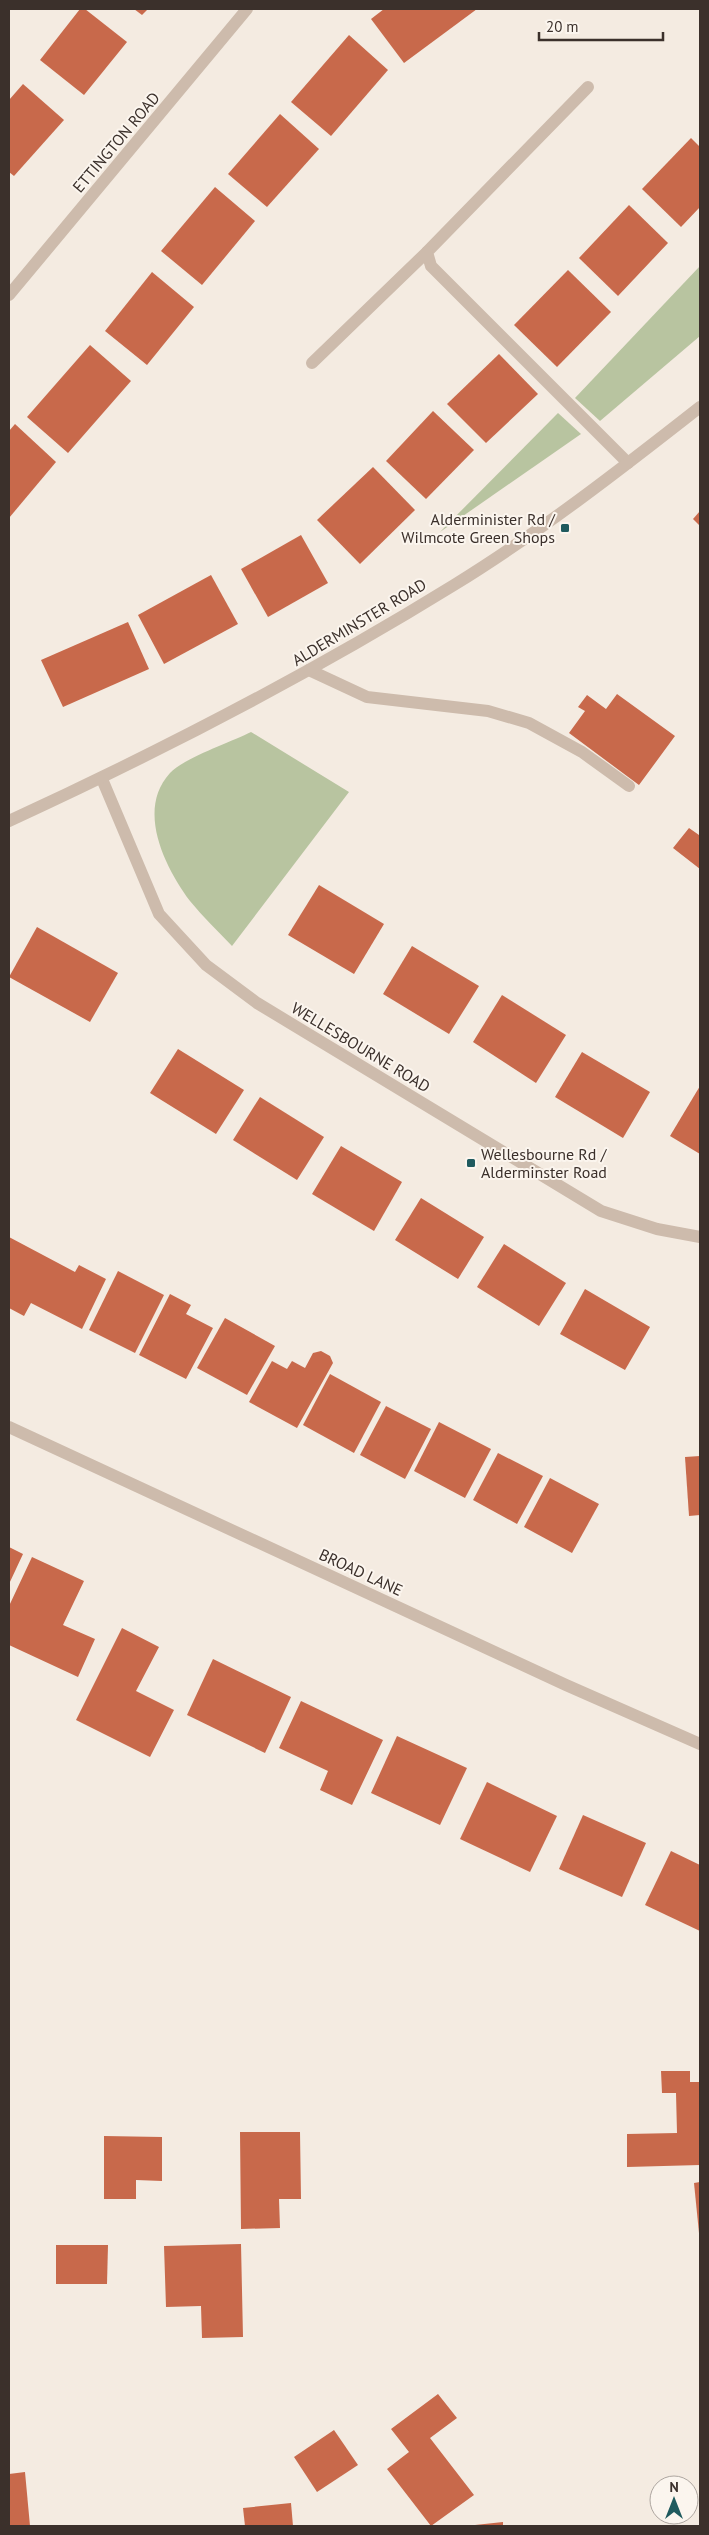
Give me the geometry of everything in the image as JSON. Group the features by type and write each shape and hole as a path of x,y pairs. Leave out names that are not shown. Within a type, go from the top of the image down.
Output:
{"street":[{"name":"ETTINGTON ROAD","path":"9,295 247,9"},
{"path":"312,363 427,252 588,86"},
{"path":"427,252 431,266 628,463"},
{"name":"ALDERMINSTER ROAD","path":"9,821 102,778 241,708 454,585 571,506 700,407"},
{"path":"309,670 367,697 488,712 529,722 582,752 629,786"},
{"name":"WELLESBOURNE ROAD","path":"102,778 159,914 206,964 249,998 601,1211 656,1229 700,1237"},
{"name":"BROAD LANE","path":"9,1428 566,1685 700,1744"}],"green space":[{"path":"700,266 700,336 600,421 575,398"},
{"path":"558,413 581,434 440,532"},
{"path":"251,732 349,792 232,946 190,901 172,872 158,838 155,804 160,788 170,773 177,767"}],"building":[{"path":"80,9 85,9 127,42 84,95 40,60"},
{"path":"134,9 148,9 142,15"},
{"path":"384,9 477,9 404,63 371,19"},
{"path":"349,35 388,70 331,136 291,102"},
{"path":"23,84 64,120 14,176 9,172 9,100"},
{"path":"280,114 319,149 267,207 228,174"},
{"path":"691,138 700,147 700,207 681,227 642,189"},
{"path":"215,187 255,221 202,285 161,251"},
{"path":"629,205 668,243 618,296 579,258"},
{"path":"568,270 611,312 557,367 514,325"},
{"path":"152,272 194,307 147,365 105,331"},
{"path":"90,345 131,381 68,453 27,417"},
{"path":"499,354 538,394 486,443 447,404"},
{"path":"433,411 474,450 426,499 386,461"},
{"path":"15,424 56,462 9,518 9,431"},
{"path":"373,467 415,510 360,564 317,520"},
{"path":"700,511 700,526 693,519"},
{"path":"301,535 328,583 268,617 241,569"},
{"path":"211,575 238,624 164,664 138,615"},
{"path":"128,622 149,669 63,707 41,660"},
{"path":"617,694 675,736 639,785 569,733 585,711 578,707 587,695 606,709"},
{"path":"689,828 699,835 700,833 700,869 673,848"},
{"path":"319,885 384,924 354,974 288,935"},
{"path":"37,927 118,973 90,1022 9,977"},
{"path":"412,946 479,986 449,1034 383,994"},
{"path":"502,995 566,1035 536,1083 473,1042"},
{"path":"178,1049 244,1090 216,1134 150,1093"},
{"path":"582,1052 650,1092 623,1138 555,1097"},
{"path":"700,1086 700,1154 670,1136"},
{"path":"260,1097 324,1137 297,1180 233,1140"},
{"path":"341,1146 402,1182 374,1231 312,1194"},
{"path":"421,1198 484,1237 458,1279 395,1240"},
{"path":"9,1237 75,1272 79,1265 106,1279 82,1329 31,1303 24,1316 9,1308"},
{"path":"504,1244 566,1283 539,1326 477,1287"},
{"path":"118,1271 164,1295 135,1353 89,1330"},
{"path":"585,1289 650,1327 625,1370 560,1334"},
{"path":"170,1294 191,1305 186,1314 213,1328 186,1379 139,1355"},
{"path":"225,1318 275,1346 247,1395 197,1368"},
{"path":"321,1351 330,1356 333,1363 297,1428 249,1402 272,1361 287,1369 292,1361 305,1368 313,1353"},
{"path":"330,1374 381,1402 354,1453 303,1425"},
{"path":"386,1406 431,1429 405,1479 360,1455"},
{"path":"439,1422 491,1449 465,1498 414,1471"},
{"path":"498,1453 543,1476 517,1524 473,1500"},
{"path":"700,1456 700,1515 689,1516 685,1457"},
{"path":"550,1478 599,1504 572,1553 524,1527"},
{"path":"9,1547 23,1554 9,1584"},
{"path":"32,1557 84,1581 63,1625 95,1639 78,1677 9,1645 9,1606"},
{"path":"122,1628 159,1647 136,1691 174,1710 150,1757 76,1720"},
{"path":"213,1659 291,1697 265,1753 187,1715"},
{"path":"301,1701 383,1740 352,1805 320,1790 328,1771 279,1748"},
{"path":"397,1736 467,1768 440,1825 371,1793"},
{"path":"487,1782 557,1816 530,1872 460,1839"},
{"path":"583,1815 646,1843 622,1897 559,1869"},
{"path":"671,1851 700,1865 700,1931 645,1905"},
{"path":"661,2071 690,2071 690,2082 700,2082 700,2165 627,2167 627,2134 677,2133 676,2093 662,2093"},
{"path":"240,2132 300,2132 301,2199 279,2199 280,2228 241,2229"},
{"path":"104,2136 162,2137 162,2181 136,2180 136,2199 104,2199"},
{"path":"700,2182 700,2232 699,2233 694,2183"},
{"path":"241,2244 243,2337 202,2338 201,2306 166,2307 164,2246"},
{"path":"56,2245 108,2245 107,2284 56,2284"},
{"path":"438,2394 457,2418 430,2438 474,2495 431,2526 387,2469 409,2452 391,2429"},
{"path":"334,2430 358,2465 317,2492 294,2457"},
{"path":"25,2472 30,2526 9,2526 9,2474"},
{"path":"291,2503 293,2526 245,2526 243,2508"},
{"path":"503,2522 503,2526 475,2526 475,2525"}],"place":[{"name":"Alderminister Rd / Wilmcote Green Shops","path":"565,528"},
{"name":"Wellesbourne Rd / Alderminster Road","path":"471,1163"}]}
